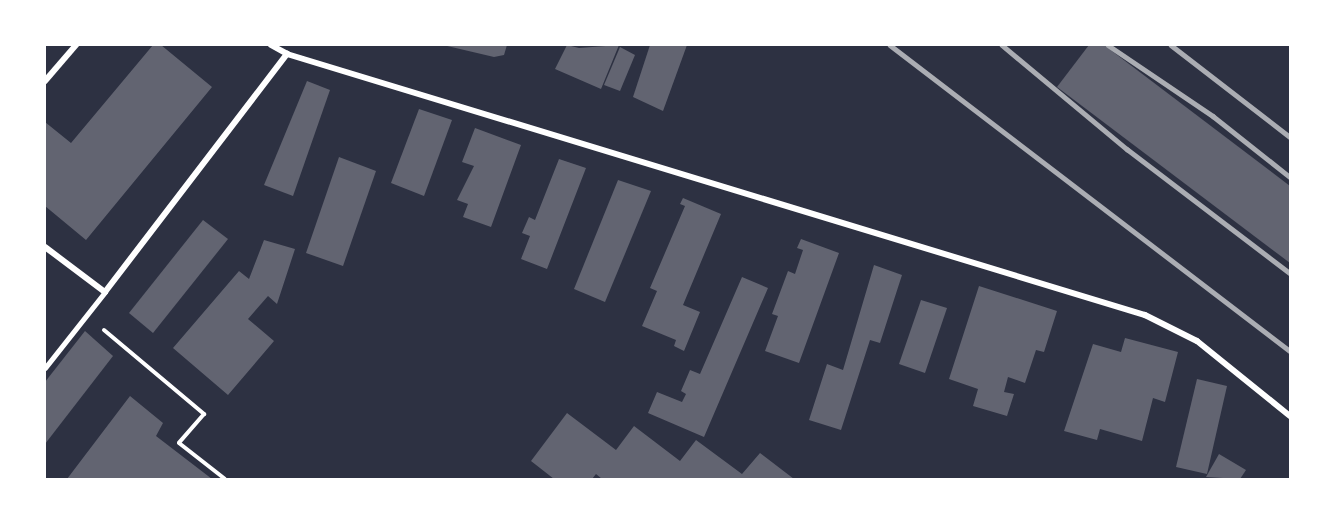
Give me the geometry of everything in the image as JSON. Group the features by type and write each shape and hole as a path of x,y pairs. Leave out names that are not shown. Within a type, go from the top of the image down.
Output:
{"street":[{"path":"45,81 76,45"},
{"path":"272,45 287,54 1145,315 1197,341 1290,416"},
{"path":"45,248 105,292 287,54"}],"lane":[{"path":"45,368 105,292"}],"path":[{"path":"87,315 204,414 179,443 225,479"}],"building":[{"path":"153,45 161,45 212,87 86,240 45,206 45,122 71,143"},
{"path":"443,45 507,45 504,55 494,57"},
{"path":"567,45 579,48 619,45 601,89 555,69"},
{"path":"650,45 687,45 663,111 633,97"},
{"path":"1089,45 1104,45 1290,186 1290,263 1057,87"},
{"path":"620,47 635,55 620,91 604,85"},
{"path":"307,81 330,90 293,196 264,185"},
{"path":"419,109 452,120 424,196 391,183"},
{"path":"475,128 521,145 491,227 463,217 468,204 457,200 474,166 462,162"},
{"path":"339,157 376,171 343,266 306,253"},
{"path":"559,159 586,168 547,269 521,259 530,236 522,233 529,217 535,220"},
{"path":"618,180 651,191 605,302 574,289"},
{"path":"683,198 721,214 683,305 700,312 684,351 674,346 676,340 642,326 657,291 650,288 685,206 680,204"},
{"path":"203,220 228,239 153,333 129,313"},
{"path":"801,239 839,253 799,363 765,351 778,316 772,314 788,271 795,274 803,250 797,248"},
{"path":"264,240 295,249 277,304 268,296 248,319 274,341 228,395 173,348 239,271 249,279"},
{"path":"874,265 902,275 880,343 870,340 841,430 809,420 827,364 843,370"},
{"path":"742,277 768,288 704,437 648,413 657,392 682,402 686,394 681,391 690,370 700,374"},
{"path":"979,286 1057,311 1044,352 1036,350 1025,383 1008,377 1004,392 1014,394 1007,416 973,406 978,389 949,379"},
{"path":"921,300 947,308 925,373 899,364"},
{"path":"85,331 113,356 45,444 45,382"},
{"path":"1125,338 1178,352 1165,402 1153,398 1142,441 1100,429 1097,440 1064,431 1093,344 1121,352"},
{"path":"1197,379 1227,386 1207,474 1176,467"},
{"path":"130,396 163,423 156,436 212,479 67,479"},
{"path":"567,413 616,450 634,426 680,461 696,440 742,474 760,453 794,479 602,479 596,474 592,479 554,479 531,461"},
{"path":"1219,454 1246,470 1240,479 1206,477"}],"railway":[{"path":"890,45 1290,351"},
{"path":"1002,45 1127,149 1290,273"},
{"path":"1108,45 1213,116 1290,177"},
{"path":"1171,45 1290,137"}]}
